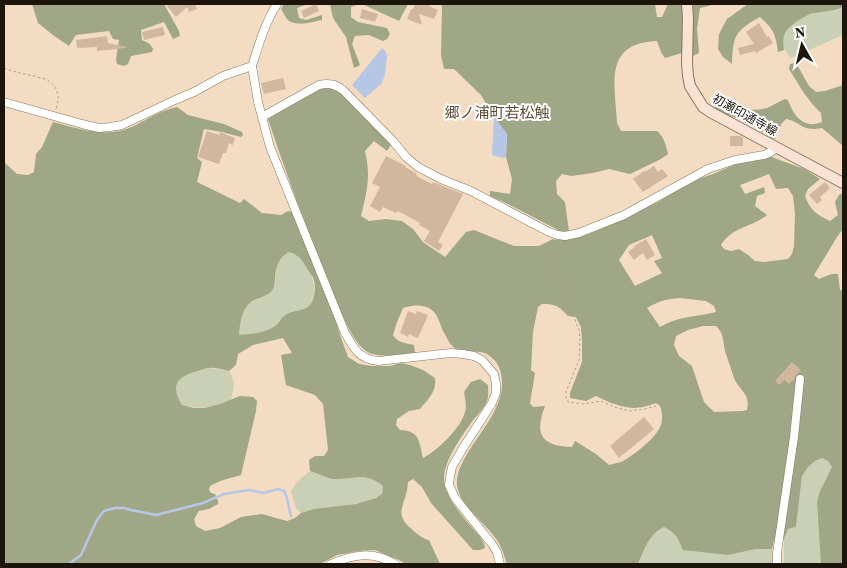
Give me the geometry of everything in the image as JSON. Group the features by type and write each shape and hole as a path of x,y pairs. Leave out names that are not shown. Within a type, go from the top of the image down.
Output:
{"main road":[{"name":"初瀬印通寺線","path":"687,4 688,76 690,86 703,107 843,183"}],"street":[{"path":"277,4 270,15 252,66 256,88 270,147 345,333 355,349 368,360 378,361 451,353 474,356 482,360 494,374 496,393 492,403 452,467 450,485 455,498 492,544 497,552 500,564"},
{"path":"4,102 99,128 122,125 194,92 223,76 252,66"},
{"path":"262,117 319,85 328,83 336,85 418,167 471,191 549,232 565,236 579,233 624,215 708,169 735,160 764,155 777,147"},
{"path":"777,564 800,379"},
{"path":"331,564 360,555 376,556 395,564"}],"path":[{"path":"4,68 48,80 55,87 59,100 52,116"},
{"path":"565,236 555,260 556,271 579,330 580,341 579,360 566,392 568,402 584,404 600,401 629,411 656,406"}],"green space":[{"path":"32,4 164,4 180,36 173,39 164,22 141,30 142,40 150,44 153,49 152,52 131,56 128,64 124,66 117,64 116,59 119,40 113,39 109,31 76,35 69,46 38,23"},
{"path":"284,4 308,4 297,8 299,18 306,20 322,15 322,20 304,23 291,22 281,9"},
{"path":"330,4 359,4 351,7 351,17 358,22 387,28 390,34 383,41 369,35 355,36 352,44 360,65 354,68 346,37 333,18"},
{"path":"362,4 408,4 399,21"},
{"path":"441,4 655,4 657,17 662,17 668,4 683,4 682,53 665,58 657,41 640,43 628,49 620,58 616,68 617,123 621,131 657,131 663,139 668,154 630,174 609,169 571,176 562,174 556,181 557,194 565,202 570,239 591,233 628,217 660,201 689,182 738,163 769,156 804,169 820,179 808,189 805,196 812,208 825,219 830,221 838,215 835,202 839,195 843,193 843,229 814,275 819,279 838,274 840,290 843,291 843,564 821,564 817,502 820,491 832,467 828,461 822,458 808,467 802,476 796,527 788,529 784,539 774,540 772,549 756,549 728,555 683,550 676,536 664,527 651,538 638,564 507,564 497,540 468,507 459,493 457,485 458,473 462,463 491,417 500,396 502,385 498,365 484,353 456,349 448,341 434,312 422,306 403,308 393,335 399,341 414,345 415,353 377,355 366,351 360,345 348,328 338,306 296,199 268,119 319,89 333,87 391,145 387,151 374,141 365,151 368,184 361,216 369,221 386,219 402,221 413,229 423,242 445,257 466,232 474,230 514,246 539,246 553,239 557,240 558,230 490,196 490,191 510,194 512,179 506,157 507,134 481,95 454,69 444,69 441,56","holes":["769,174 776,189 788,188 793,196 795,214 794,246 792,254 788,259 764,262 755,261 739,249 731,251 724,249 721,245 731,234 767,215 755,206 757,196 765,193 764,187 745,194 740,185","652,235 662,258 654,261 662,273 635,286 619,260 629,245","680,298 706,301 714,306 716,312 680,319 660,327 647,308 663,301","542,304 554,305 568,316 576,317 581,327 582,362 570,393 570,398 586,401 596,396 623,407 634,408 656,403 660,406 662,418 659,430 655,435 631,456 621,462 609,465 575,441 572,447 561,446 547,441 543,437 540,424 545,406 533,407 530,403 535,373 531,370 533,332 538,307","703,326 716,326 719,329 734,378 746,396 747,410 714,412 704,402 692,366 679,356 674,345 676,336"]},
{"path":"693,4 716,4 700,8 697,28 699,53 693,56"},
{"path":"748,4 843,4 839,8 810,14 796,22 785,34 783,41 784,50 778,52 772,30 760,17 745,26 737,35 733,46 732,64 723,57 718,49 719,34 727,19"},
{"path":"842,7 843,35 791,58 783,42 786,31 795,22 815,13"},
{"path":"796,63 809,86 816,92 843,85 843,146 822,128 806,128 786,119 781,124 775,139 770,138 761,131 765,119 744,112 736,118 717,111 712,101 717,98 728,105 754,110 767,108 785,99 788,100 798,118 805,123 816,124 822,122 821,113 807,98 789,69 790,64"},
{"path":"177,107 188,115 224,124 242,132 243,135 241,137 204,129 197,158 202,162 197,182 240,203 244,199 262,213 281,215 288,211 292,212 334,315 348,357 359,364 372,366 390,366 401,363 410,365 423,370 435,378 435,387 426,402 420,409 409,411 397,419 396,425 400,430 411,432 418,438 423,458 441,445 459,425 466,410 464,392 471,382 480,379 488,385 486,403 455,447 444,477 447,492 451,499 481,538 485,548 473,550 431,503 422,487 413,479 408,482 402,509 403,520 415,532 429,540 440,564 406,564 375,550 337,555 320,564 4,564 4,162 17,174 28,175 34,172 36,154 42,147 53,122 93,132 113,132 134,126","holes":["289,252 305,264 314,279 315,292 313,300 306,308 285,315 276,325 268,330 239,335 245,309 251,302 267,295 272,290 278,263","283,338 292,353 281,355 286,385 315,395 323,404 328,450 324,456 315,456 309,460 310,471 333,479 365,477 377,481 383,486 382,494 376,498 356,504 314,509 301,513 287,521 262,514 241,517 220,528 205,531 196,526 194,519 199,511 209,509 218,504 215,494 209,490 210,486 241,475 257,401 253,397 240,396 205,408 194,408 182,405 176,392 178,382 185,376 206,368 229,371 236,365 238,354 253,345"]},
{"path":"289,252 296,254 307,266 314,289 314,297 311,303 301,311 280,320 272,328 239,336 242,316 246,307 270,291 276,279 279,261"},
{"path":"209,368 229,371 234,385 231,400 207,407 182,405 176,388 178,382 181,378 193,372"},
{"path":"822,458 828,461 832,467 820,491 822,564 784,564 784,539 788,529 796,527 802,476 808,467"},
{"path":"310,471 333,479 365,477 377,481 383,486 382,494 363,502 301,513 296,508 291,491 297,482"},
{"path":"664,527 673,532 680,542 714,553 728,555 756,549 772,549 773,564 638,564 651,538"}],"water":[{"path":"382,48 387,56 382,83 365,98 352,85"},
{"path":"494,117 507,134 506,157 502,158 492,155"}],"building":[{"path":"170,4 195,4 197,9 189,12 187,7 176,17 167,6"},
{"path":"316,4 319,11 304,18 301,11"},
{"path":"415,4 430,4 429,6 438,10 434,19 419,14 422,25 407,19"},
{"path":"362,9 378,14 375,22 360,18"},
{"path":"759,23 773,43 756,53 755,51 740,55 738,48 754,44 746,32"},
{"path":"163,27 165,35 144,40 142,32"},
{"path":"107,36 108,43 127,47 97,51 97,47 77,48 76,40"},
{"path":"283,78 286,89 264,94 261,83"},
{"path":"746,115 763,120 760,129 743,122"},
{"path":"207,131 219,135 220,132 235,138 233,145 229,143 226,153 223,153 219,164 198,157"},
{"path":"730,136 741,136 743,138 743,146 730,146"},
{"path":"386,156 406,166 417,174 416,176 432,184 433,182 463,194 438,242 443,245 439,251 424,241 430,231 419,225 420,223 398,211 396,213 383,207 380,212 370,206 380,187 372,183"},
{"path":"654,166 658,172 662,169 668,176 643,192 633,179"},
{"path":"825,182 830,188 820,197 822,200 817,204 809,195"},
{"path":"646,239 655,255 647,260 643,253 634,260 628,252"},
{"path":"408,311 416,314 417,311 428,315 418,338 409,334 408,337 400,333"},
{"path":"792,362 801,370 795,376 794,381 789,384 784,380 779,385 775,381"},
{"path":"644,417 654,429 619,458 610,446"}],"waterway":[{"path":"69,564 81,555 97,520 104,511 115,508 124,508 156,515 203,503 224,494 249,490 264,493 278,489 284,491 286,495 291,516"}],"district":[{"name":"郷ノ浦町若松触","path":"497,113"}]}
